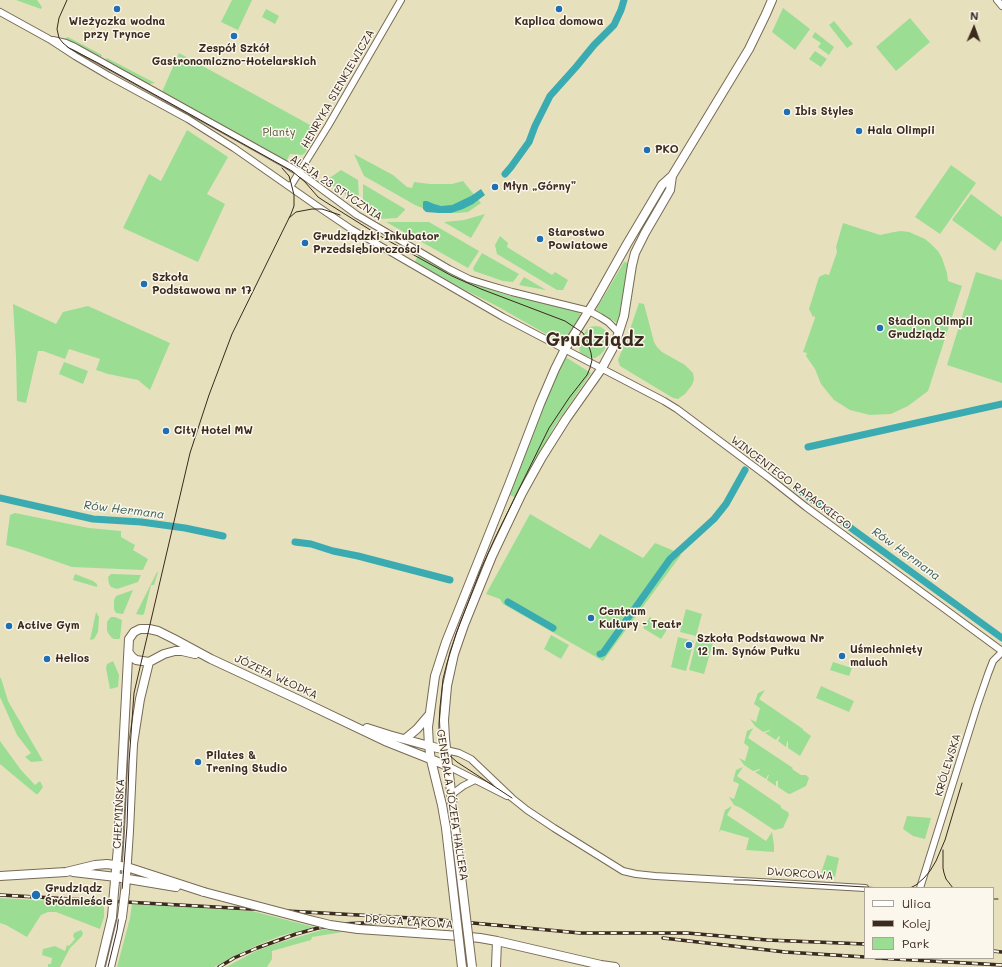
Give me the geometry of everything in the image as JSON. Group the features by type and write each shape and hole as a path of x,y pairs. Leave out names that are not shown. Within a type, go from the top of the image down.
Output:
{"main road":[{"path":"672,176 749,48 772,0"},
{"name":"GENERAŁA JÓZEFA HALLERA","path":"462,967 446,828 429,746 428,732 435,676 458,612 555,369 565,349 589,311 662,185 672,176"},
{"name":"GENERAŁA JÓZEFA HALLERA","path":"472,967 451,796 444,720 449,676 454,654 492,556 522,494 542,458 566,420 588,390 615,344 624,316 635,253 670,190 672,176"},
{"name":"CHEŁMIŃSKA","path":"100,967 112,917 116,877 129,639 134,632 140,629 146,628 154,630"},
{"name":"JÓZEFA WŁODKA","path":"154,630 211,659 385,741 448,766"},
{"name":"JÓZEFA WŁODKA","path":"149,662 164,654 175,651 190,652 211,659"},
{"path":"128,653 136,660 149,662"},
{"name":"CHEŁMIŃSKA","path":"110,967 122,917 130,832 133,744 140,700 149,662"},
{"path":"405,739 430,715"},
{"name":"JÓZEFA WŁODKA","path":"333,716 389,735 446,750"},
{"name":"CHEŁMIŃSKA","path":"95,865 110,859 118,847"},
{"name":"DROGA ŁĄKOWA","path":"95,865 107,864 127,867 204,892 330,925 358,929 460,936 498,941 615,967"},
{"path":"0,876 66,872 95,865"},
{"name":"DROGA ŁĄKOWA","path":"66,872 126,878 204,892"},
{"path":"496,967 498,941"}],"street":[{"name":"HENRYKA SIENKIEWICZA","path":"290,187 328,126 401,0"},
{"path":"997,0 1002,6"},
{"name":"ALEJA 23 STYCZNIA","path":"0,12 188,119 299,194 377,244 498,314 602,368"},
{"name":"ALEJA 23 STYCZNIA","path":"49,39 75,47 242,139 300,173 370,224 462,275 512,292 589,311 608,322 619,333"},
{"name":"WINCENTEGO RAPACKIEGO","path":"602,368 664,401 677,410 1002,651"},
{"name":"KRÓLEWSKA","path":"920,887 986,680 993,661 1002,651"},
{"path":"446,750 459,753 471,759 512,798"},
{"path":"448,766 512,798"},
{"path":"451,796 463,786 475,780"},
{"name":"DWORCOWA","path":"512,798 554,828 623,871 655,876 864,888"}],"green space":[{"path":"16,0 37,0 42,7 41,9"},
{"path":"232,0 252,0 238,30 221,22"},
{"path":"783,8 810,29 795,50 772,32"},
{"path":"266,9 279,16 275,24 262,17"},
{"path":"910,18 930,42 896,71 876,47"},
{"path":"834,21 853,44 847,48 829,25"},
{"path":"815,32 834,47 829,55 818,47 821,43 812,37"},
{"path":"68,37 102,55 100,59 64,39"},
{"path":"815,51 827,59 821,67 809,59"},
{"name":"Planty","path":"179,53 312,126 314,123 320,126 305,153 302,155 290,154 286,162 162,92"},
{"path":"107,58 155,83 145,84 105,61"},
{"path":"187,130 228,157 207,194 225,204 198,262 123,228 149,174 161,181"},
{"path":"354,154 393,175 407,187 412,188 414,182 452,184 463,181 481,203 468,212 445,213 430,211 415,205 364,176"},
{"path":"951,165 976,183 940,234 915,217"},
{"path":"341,170 358,180 359,198 352,193 349,197 329,183 328,179"},
{"path":"363,184 405,210 397,218 380,219 368,210 370,207 366,205 365,208 363,207"},
{"path":"971,194 1002,217 1002,240 995,251 952,220"},
{"path":"485,214 471,238 444,222 464,220"},
{"path":"386,222 429,222 479,251 468,268"},
{"name":"Stadion Olimpii Grudziądz","path":"843,223 880,235 901,231 909,232 925,239 938,251 942,258 948,281 962,286 928,391 908,406 891,414 870,415 850,410 834,400 821,384 815,369 806,356 807,353 803,352 815,318 809,309 819,277 825,274 829,275 837,252 836,247"},
{"path":"500,236 508,243 507,247 552,275 555,272 568,280 563,290 557,290 497,254 495,245"},
{"path":"482,253 519,274 513,282 503,281 474,271 473,268"},
{"path":"418,255 479,286 578,312 580,313 580,316 564,343 562,343 415,262"},
{"path":"624,262 628,264 618,324 596,310"},
{"path":"976,272 1002,280 1002,383 947,365"},
{"path":"524,277 546,290 519,285"},
{"path":"639,303 644,304 654,342 657,347 662,352 685,365 693,373 694,379 692,385 685,394 678,399 673,398 620,366 618,360"},
{"path":"13,304 56,324 63,312 88,306 170,343 150,390 138,380 96,370 100,359 69,349 65,359 43,351 38,351 26,403 17,401"},
{"path":"590,327 601,327 606,331 608,340 604,351 595,358 585,356 580,353 579,346 586,330"},
{"path":"567,358 591,373 554,427 517,498 509,495 546,397 564,359"},
{"path":"64,362 88,371 83,384 59,374"},
{"path":"15,513 89,528 121,531 121,537 135,545 133,550 148,559 143,570 72,567 6,545 10,515"},
{"path":"530,514 590,549 600,534 643,558 655,543 681,555 603,661 503,604 500,599 486,594"},
{"path":"157,572 154,585 151,585 144,614 136,614"},
{"path":"75,574 93,581 97,584 97,587 73,580"},
{"path":"111,574 141,575 138,582 117,589 111,587 109,584 108,577"},
{"path":"133,590 123,614 116,613 114,609 114,600 116,596"},
{"path":"686,609 702,614 696,636 680,632"},
{"path":"96,612 99,617 98,632 94,639 90,640"},
{"path":"111,617 122,620 119,639 112,638 108,633 107,622"},
{"path":"650,617 668,628 661,639 643,628"},
{"path":"551,635 569,645 561,659 544,649"},
{"path":"678,637 694,641 686,671 671,667"},
{"path":"697,638 713,643 704,674 689,670"},
{"path":"113,661 119,675 118,687 110,689 106,668 107,664"},
{"path":"833,662 852,668 849,676 830,670"},
{"path":"0,678 8,701 43,761 31,762 25,757 31,753 17,735 0,697"},
{"path":"821,686 854,701 849,712 816,698"},
{"path":"765,690 759,699 811,736 800,756 788,748 788,741 786,747 778,741 779,736 776,740 765,733 770,730 763,732 755,726 750,719 756,722 760,708 754,704 758,693"},
{"path":"753,728 748,738 801,775 806,775 809,778 806,786 790,794 787,793 778,787 778,781 776,781 776,786 767,780 769,775 766,779 755,772 760,769 753,771 744,765 739,758 745,761 749,747 744,743 747,731"},
{"path":"0,741 21,770 35,785 40,781 43,787 38,794 36,794 0,764"},
{"path":"743,767 737,776 788,812 789,815 783,828 774,830 734,805 729,797 734,799 739,784 733,781 736,770"},
{"path":"732,806 727,815 766,841 772,832 774,852 746,850 749,838 721,830 719,832 725,810"},
{"path":"907,816 931,818 925,839 913,836 903,829"},
{"path":"827,855 839,858 835,877 820,876"},
{"path":"0,898 104,904 104,917 100,929 56,912 48,912 41,915 27,937 0,923"},
{"path":"132,904 252,911 314,927 280,936 253,947 214,967 117,967 130,918"},
{"path":"325,929 343,932 312,937 311,940 272,951 272,959 267,967 226,967 256,951"},
{"path":"81,930 83,933 82,936 70,948 60,967 48,967 48,964 51,964 52,958 42,955 43,949 55,946 65,951 67,945 69,946 75,939 73,936 74,933"}],"water":[{"path":"481,189 485,195 463,209 451,213 439,213 426,212 423,209 424,201 441,206 452,205 471,196"}],"waterway":[{"path":"505,174 529,142 550,96 594,45 614,25 624,0"},
{"name":"Rów Hermana","path":"808,447 1002,404"},
{"name":"Rów Hermana","path":"600,654 603,653 670,559 714,519 726,504 745,470"},
{"name":"Rów Hermana","path":"796,488 1002,638"},
{"name":"Rów Hermana","path":"0,498 93,519 141,522 185,528 223,536"},
{"name":"Rów Hermana","path":"295,542 311,544 333,551 450,580"},
{"name":"Rów Hermana","path":"508,602 553,628"}],"tram line":[{"path":"67,0 59,18 57,29 59,38 69,48 292,171 305,182 318,197 380,236 452,276 481,289 565,321 583,333 587,340 592,360 590,368 587,375 569,398 549,428 494,540 456,634 443,679 439,738 444,749 457,762 512,798"},
{"path":"108,967 117,930 122,891 134,693 190,453 209,395 232,334 294,206 294,195 289,176 282,168"},
{"path":"289,218 296,212 312,209 322,209 340,215"},
{"path":"912,887 924,878 936,861 945,840 962,783"},
{"path":"943,850 944,873 946,879 952,887"},
{"path":"734,880 865,887"}],"railway":[{"path":"0,895 430,919 580,933 687,933 767,940 864,944"},
{"path":"219,967 234,958 257,948 296,934 341,924 384,922"},
{"path":"663,938 785,952 864,957"},
{"path":"994,951 1002,952"},
{"path":"894,959 1002,965"}],"place":[{"name":"Wieżyczka wodna przy Trynce","path":"117,9"},
{"name":"Kaplica domowa","path":"559,9"},
{"name":"Zespół Szkół Gastronomiczno-Hotelarskich","path":"234,36"},
{"name":"Ibis Styles","path":"787,112"},
{"name":"Hala Olimpii","path":"859,131"},
{"name":"PKO","path":"647,150"},
{"name":"Młyn „Górny”","path":"495,187"},
{"name":"Starostwo Powiatowe","path":"540,239"},
{"name":"Grudziądzki Inkubator Przedsiębiorczości","path":"305,243"},
{"name":"Szkoła Podstawowa nr 17","path":"144,284"},
{"name":"Stadion Olimpii Grudziądz","path":"880,328"},
{"name":"City Hotel MW","path":"166,431"},
{"name":"Centrum Kultury - Teatr","path":"591,618"},
{"name":"Active Gym","path":"9,626"},
{"name":"Szkoła Podstawowa Nr 12 im. Synów Pułku","path":"689,645"},
{"name":"Uśmiechnięty maluch","path":"842,656"},
{"name":"Helios","path":"47,659"},
{"name":"Pilates & Trening Studio","path":"198,762"},
{"name":"Grudziądz Śródmieście","path":"36,895"}],"district":[{"name":"Grudziądz","path":"595,340"}]}
